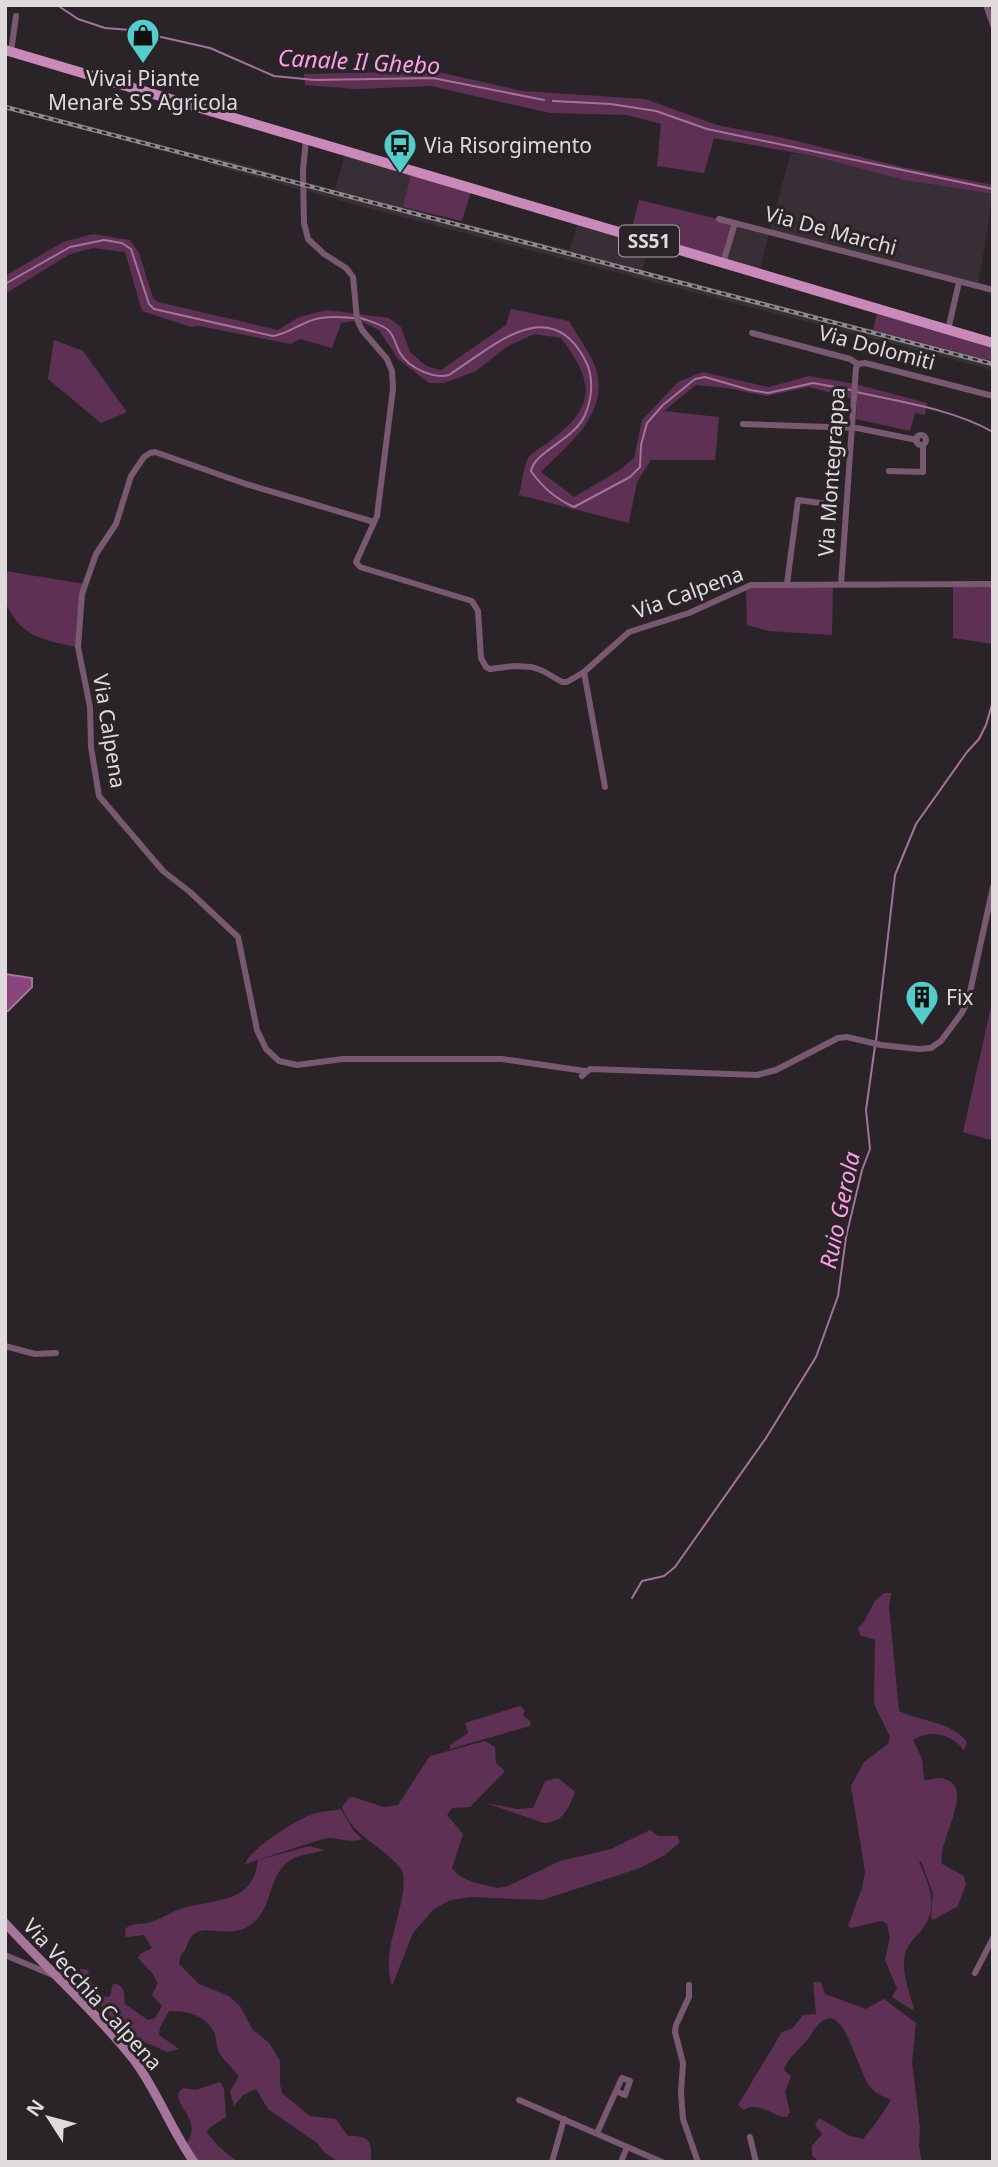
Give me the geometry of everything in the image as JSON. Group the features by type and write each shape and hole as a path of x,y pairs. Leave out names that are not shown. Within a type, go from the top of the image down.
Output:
{"main road":[{"name":"SS51","path":"8,51 993,343"},
{"name":"Via Vecchia Calpena","path":"5,1923 138,2066 194,2162"}],"street":[{"path":"986,5 993,24"},
{"path":"8,51 16,16"},
{"path":"306,139 303,163 304,223 308,239 354,277 357,317 362,330 383,352 392,371 390,415 377,516 356,557 358,565 472,601 478,611 481,658 486,667 532,667 562,682 575,679 584,673 605,787"},
{"path":"719,219 735,223"},
{"name":"Via De Marchi","path":"723,263 735,223 993,290"},
{"path":"948,330 959,282"},
{"name":"Via Dolomiti","path":"752,333 850,359 858,364 864,363 993,396"},
{"name":"Via Montegrappa","path":"841,584 853,399 858,364"},
{"path":"743,424 852,427 916,440 923,436 926,441 923,445 923,472 889,471"},
{"name":"Via Calpena","path":"374,522 246,484 155,452 150,453 131,476 116,524 96,554 82,594 78,647 90,707 91,747 99,796 163,871 238,937 257,1030 265,1049 279,1061 297,1065 343,1059 502,1059 584,1073 590,1069 757,1075 776,1070 838,1038 847,1037 903,1048 931,1048 941,1041 968,1001 993,887"},
{"path":"787,584 798,500 828,504"},
{"name":"Via Calpena","path":"584,673 622,637 638,628 689,613 746,587 787,584 993,584"},
{"path":"5,1346 34,1354 56,1353"},
{"path":"975,1972 993,1938"},
{"path":"5,1955 59,1978"},
{"path":"689,1984 689,1997 676,2025 676,2032 683,2063 681,2093 684,2119 698,2162"},
{"path":"597,2133 616,2091"},
{"path":"519,2100 662,2162"},
{"path":"552,2162 565,2119"},
{"path":"750,2137 756,2162"},
{"path":"621,2162 627,2147"}],"shaded area":[{"path":"434,71 522,91 645,99 717,125 993,185 993,194 904,180 813,156 714,138 704,173 657,166 661,124 627,115 550,113 431,86 356,89 305,85 304,74"},
{"path":"346,151 412,171 404,208 569,250 579,220 650,242 642,270 993,361 993,370 371,209 208,164 211,156 335,190"},
{"path":"791,153 813,156 904,180 993,194 978,286 769,233 759,274 723,263 735,223 769,232"},
{"path":"412,171 472,189 462,221 403,207"},
{"path":"639,200 735,223 723,263 630,235"},
{"path":"93,234 130,240 139,253 153,298 158,302 278,330 299,317 327,310 389,318 401,327 410,352 426,366 441,370 506,325 511,309 569,321 595,367 599,388 591,416 573,440 541,472 574,497 620,470 634,458 642,420 678,382 702,372 769,387 809,376 855,384 927,403 925,415 915,413 910,431 856,419 857,400 809,387 767,396 696,385 664,411 719,417 715,460 651,460 637,482 629,523 519,495 528,458 568,426 584,402 584,379 561,338 534,334 508,346 476,371 444,383 429,383 398,359 379,330 358,320 341,323 332,348 300,339 291,344 199,326 191,327 142,311 125,252 93,248 70,254 5,294 5,276 63,242"},
{"path":"877,314 993,348 993,361 873,330"},
{"path":"54,340 83,351 127,412 101,423 48,379"},
{"path":"5,571 85,584 78,647 36,636 19,624 5,601"},
{"path":"833,584 832,635 769,631 747,625 746,587"},
{"path":"953,584 993,584 993,644 953,638"},
{"path":"5,974 32,978 32,987 8,1011 5,1011"},
{"path":"993,998 993,1150 991,1140 963,1132"},
{"path":"884,1593 891,1593 889,1607 899,1711 944,1726 967,1742 964,1750 953,1740 940,1735 927,1735 913,1740 922,1759 924,1780 939,1778 951,1782 956,1790 957,1801 945,1841 942,1864 964,1876 966,1884 957,1908 933,1920 933,1894 919,1861 929,1888 931,1909 929,1918 905,1955 905,1975 914,2008 912,2010 892,1997 897,1988 885,1960 890,1938 887,1924 882,1921 851,1928 848,1926 865,1872 851,1786 864,1762 888,1744 890,1737 874,1704 875,1640 860,1635 858,1627 862,1625 875,1601"},
{"path":"520,1706 525,1710 523,1715 531,1722 530,1726 450,1749 450,1745 468,1733 465,1723"},
{"path":"485,1741 495,1747 496,1763 505,1771 470,1807 452,1808 447,1815 463,1834 452,1868 458,1875 472,1882 498,1888 508,1886 560,1861 611,1849 650,1830 658,1836 677,1836 680,1842 665,1855 640,1868 542,1900 472,1897 450,1900 433,1910 413,1933 392,1986 389,1956 402,1896 402,1870 353,1826 342,1807 353,1797 384,1807 398,1805 430,1756"},
{"path":"558,1778 575,1792 565,1813 551,1822 544,1823 486,1803 518,1809 533,1808 545,1781"},
{"path":"341,1809 353,1830 362,1839 353,1841 326,1838 245,1864 264,1843 296,1822 316,1813"},
{"path":"310,1846 324,1850 297,1857 281,1869 263,1912 257,1919 241,1930 198,1932 190,1938 179,1964 199,1984 229,1996 240,2006 252,2029 269,2043 280,2061 282,2093 310,2116 336,2119 348,2136 367,2140 371,2160 378,2162 339,2162 268,2109 256,2089 243,2095 234,2106 230,2091 239,2076 220,2054 214,2032 206,2021 188,2013 169,2011 160,2027 159,2035 179,2049 167,2052 126,2034 95,1999 80,1969 88,1970 90,1979 102,1995 110,1996 113,1984 120,1985 125,2004 148,2020 155,2018 162,2006 152,1995 158,1983 138,1958 152,1948 144,1935 126,1937 125,1929 134,1924 151,1922 182,1908 233,1896 249,1884 255,1874 258,1860"},
{"path":"813,1982 821,1982 825,1994 866,2009 884,1999 916,2023 912,2062 922,2162 819,2162 812,2155 812,2146 822,2134 815,2125 819,2118 850,2136 863,2139 891,2100 872,2089 847,2035 831,2018 821,2022 785,2066 784,2070 791,2076 785,2092 790,2112 787,2117 755,2107 744,2110 738,2105 782,2032 792,2029 803,2015 816,2014"},
{"path":"220,2082 224,2089 226,2117 209,2128 207,2133 238,2162 198,2162 186,2144 191,2136 191,2123 178,2093 183,2088 196,2090"}],"waterway":[{"name":"Canale Il Ghebo","path":"57,5 78,19 105,28 130,30 210,48 274,76 315,80 433,78 544,100"},
{"name":"Canale Il Ghebo","path":"553,101 611,104 656,111 707,129 993,189"},
{"path":"5,284 70,247 104,240 122,243 131,249 149,304 154,309 273,336 317,319 355,318"},
{"path":"361,318 390,331 400,353 409,363 422,371 443,376 449,375 518,332 536,328 553,329 570,339 590,371 591,393 588,408 580,424 540,457 531,471 550,492 574,507 630,477 640,467 641,445 647,423 663,405 695,379 705,377 768,393 813,383 851,390"},
{"path":"856,392 944,412 993,432"},
{"name":"Ruio Gerola","path":"876,1041 895,875 916,824 979,739 993,701"},
{"name":"Ruio Gerola","path":"632,1598 642,1581 664,1576 675,1567 766,1438 816,1357 838,1296 846,1237 862,1170 870,1149 866,1110 875,1046"}],"railway":[{"path":"5,107 993,364"}],"place":[{"name":"Vivai Piante Menarè SS Agricola","path":"143,65"},
{"name":"Via Risorgimento","path":"400,175"},
{"name":"Fix","path":"922,1027"}]}
